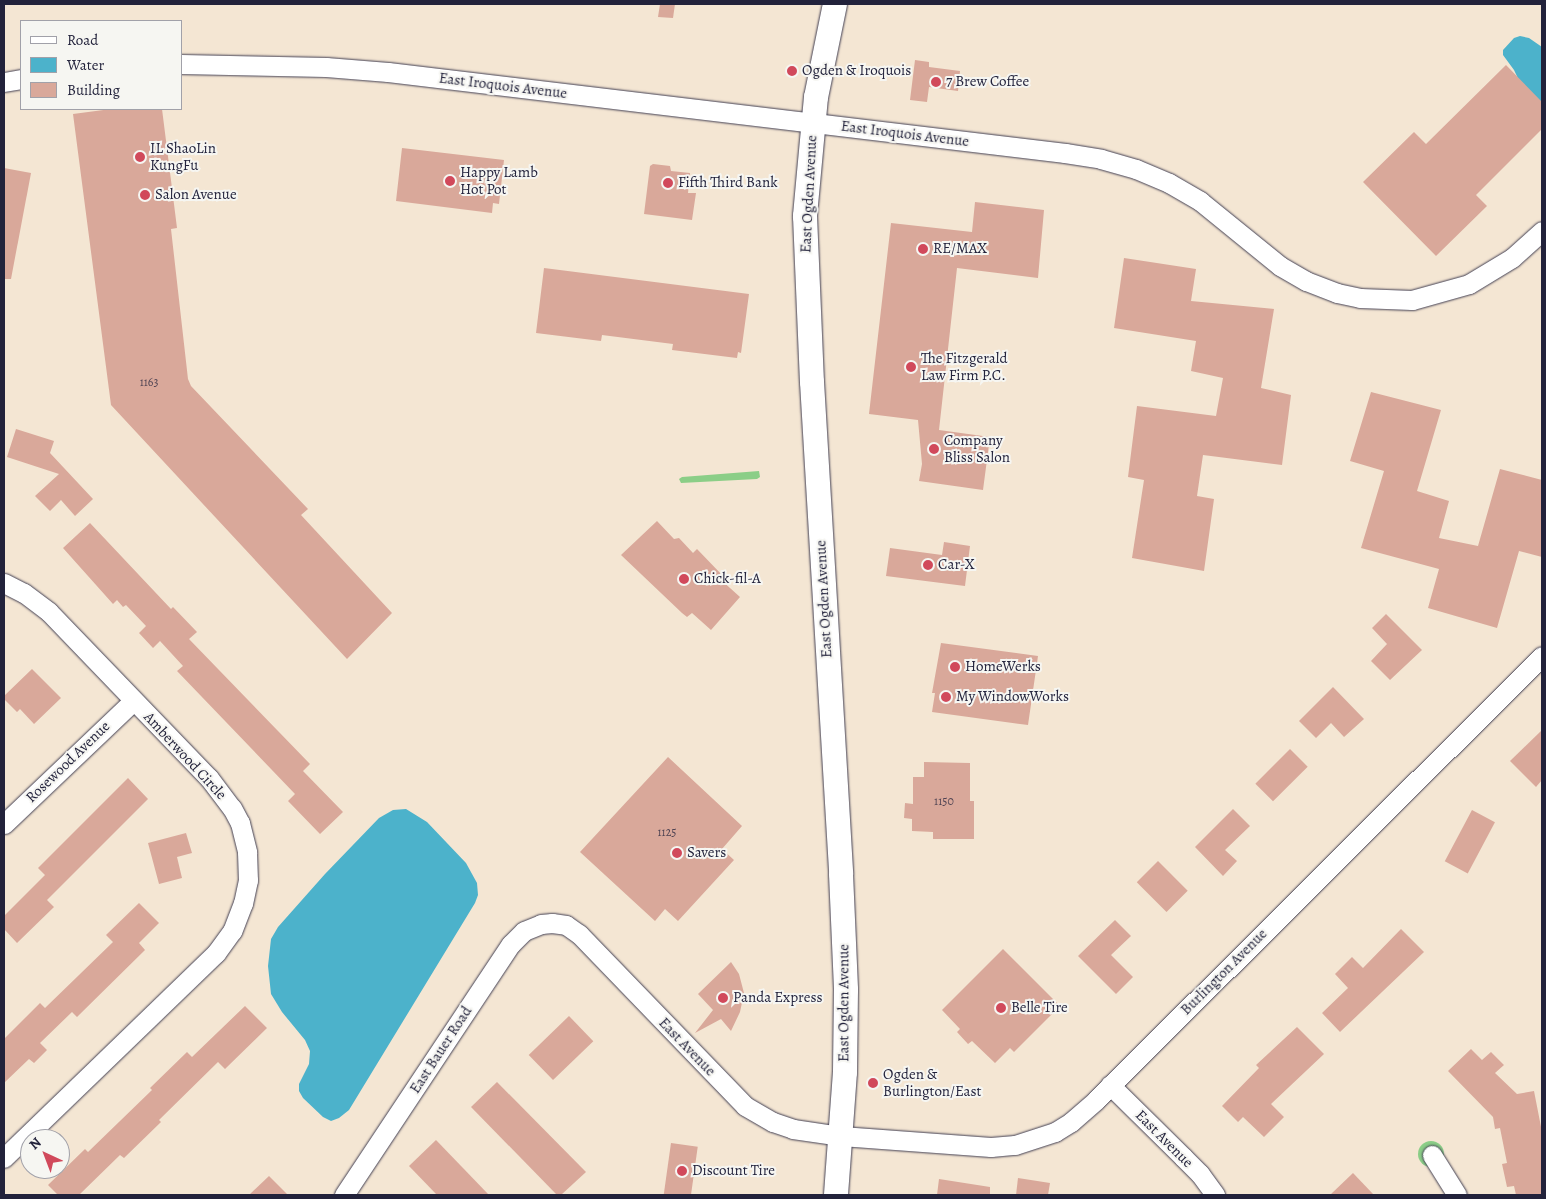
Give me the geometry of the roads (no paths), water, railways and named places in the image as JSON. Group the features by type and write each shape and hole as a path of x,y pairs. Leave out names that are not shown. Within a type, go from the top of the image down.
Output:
{"main road":[{"name":"East Ogden Avenue","path":"834,4 821,65 813,123 806,207 806,257 841,874 846,1000 841,1136 836,1195"}],"street":[{"name":"East Iroquois Avenue","path":"182,64 326,67 388,72 1064,153 1136,169 1168,183 1200,201 1280,266 1306,281 1360,298 1412,300 1469,284 1493,272 1542,231"},
{"name":"Amberwood Circle","path":"4,583 24,593 49,612 209,778 232,808 240,823 247,852 248,880 243,903 232,931 216,953 4,1158"},
{"name":"Burlington Avenue","path":"841,1136 991,1147 1015,1146 1050,1134 1071,1122 1110,1086 1542,656"},
{"name":"Rosewood Avenue","path":"4,824 133,701"},
{"name":"East Avenue","path":"552,923 566,925 579,934 745,1106 758,1116 793,1129 841,1136"},
{"name":"East Bauer Road","path":"344,1195 511,944 524,931 541,924 552,923"},
{"name":"East Avenue","path":"1110,1086 1200,1174 1215,1195"},
{"path":"1432,1155 1457,1195"}],"water":[{"path":"1520,36 1529,38 1542,47 1542,129 1514,70 1503,55 1503,50 1514,38"},
{"path":"406,809 427,822 466,863 477,883 478,895 475,903 349,1110 339,1118 331,1121 323,1117 303,1098 299,1091 299,1084 309,1064 310,1051 305,1040 282,1012 271,994 268,966 271,939 278,927 325,874 379,818 393,810"}],"place":[{"name":"Ogden & Iroquois","path":"792,71"},
{"name":"7 Brew Coffee","path":"936,82"},
{"name":"IL ShaoLin KungFu","path":"140,157"},
{"name":"Happy Lamb Hot Pot","path":"450,181"},
{"name":"Fifth Third Bank","path":"668,183"},
{"name":"Salon Avenue","path":"145,195"},
{"name":"RE/MAX","path":"923,249"},
{"name":"The Fitzgerald Law Firm P.C.","path":"911,367"},
{"name":"Company Bliss Salon","path":"934,449"},
{"name":"Car-X","path":"928,565"},
{"name":"Chick-fil-A","path":"684,579"},
{"name":"HomeWerks","path":"955,667"},
{"name":"My WindowWorks","path":"946,697"},
{"name":"Savers","path":"677,853"},
{"name":"Panda Express","path":"723,998"},
{"name":"Belle Tire","path":"1001,1008"},
{"name":"Ogden & Burlington/East","path":"873,1083"},
{"name":"Discount Tire","path":"682,1171"}]}
